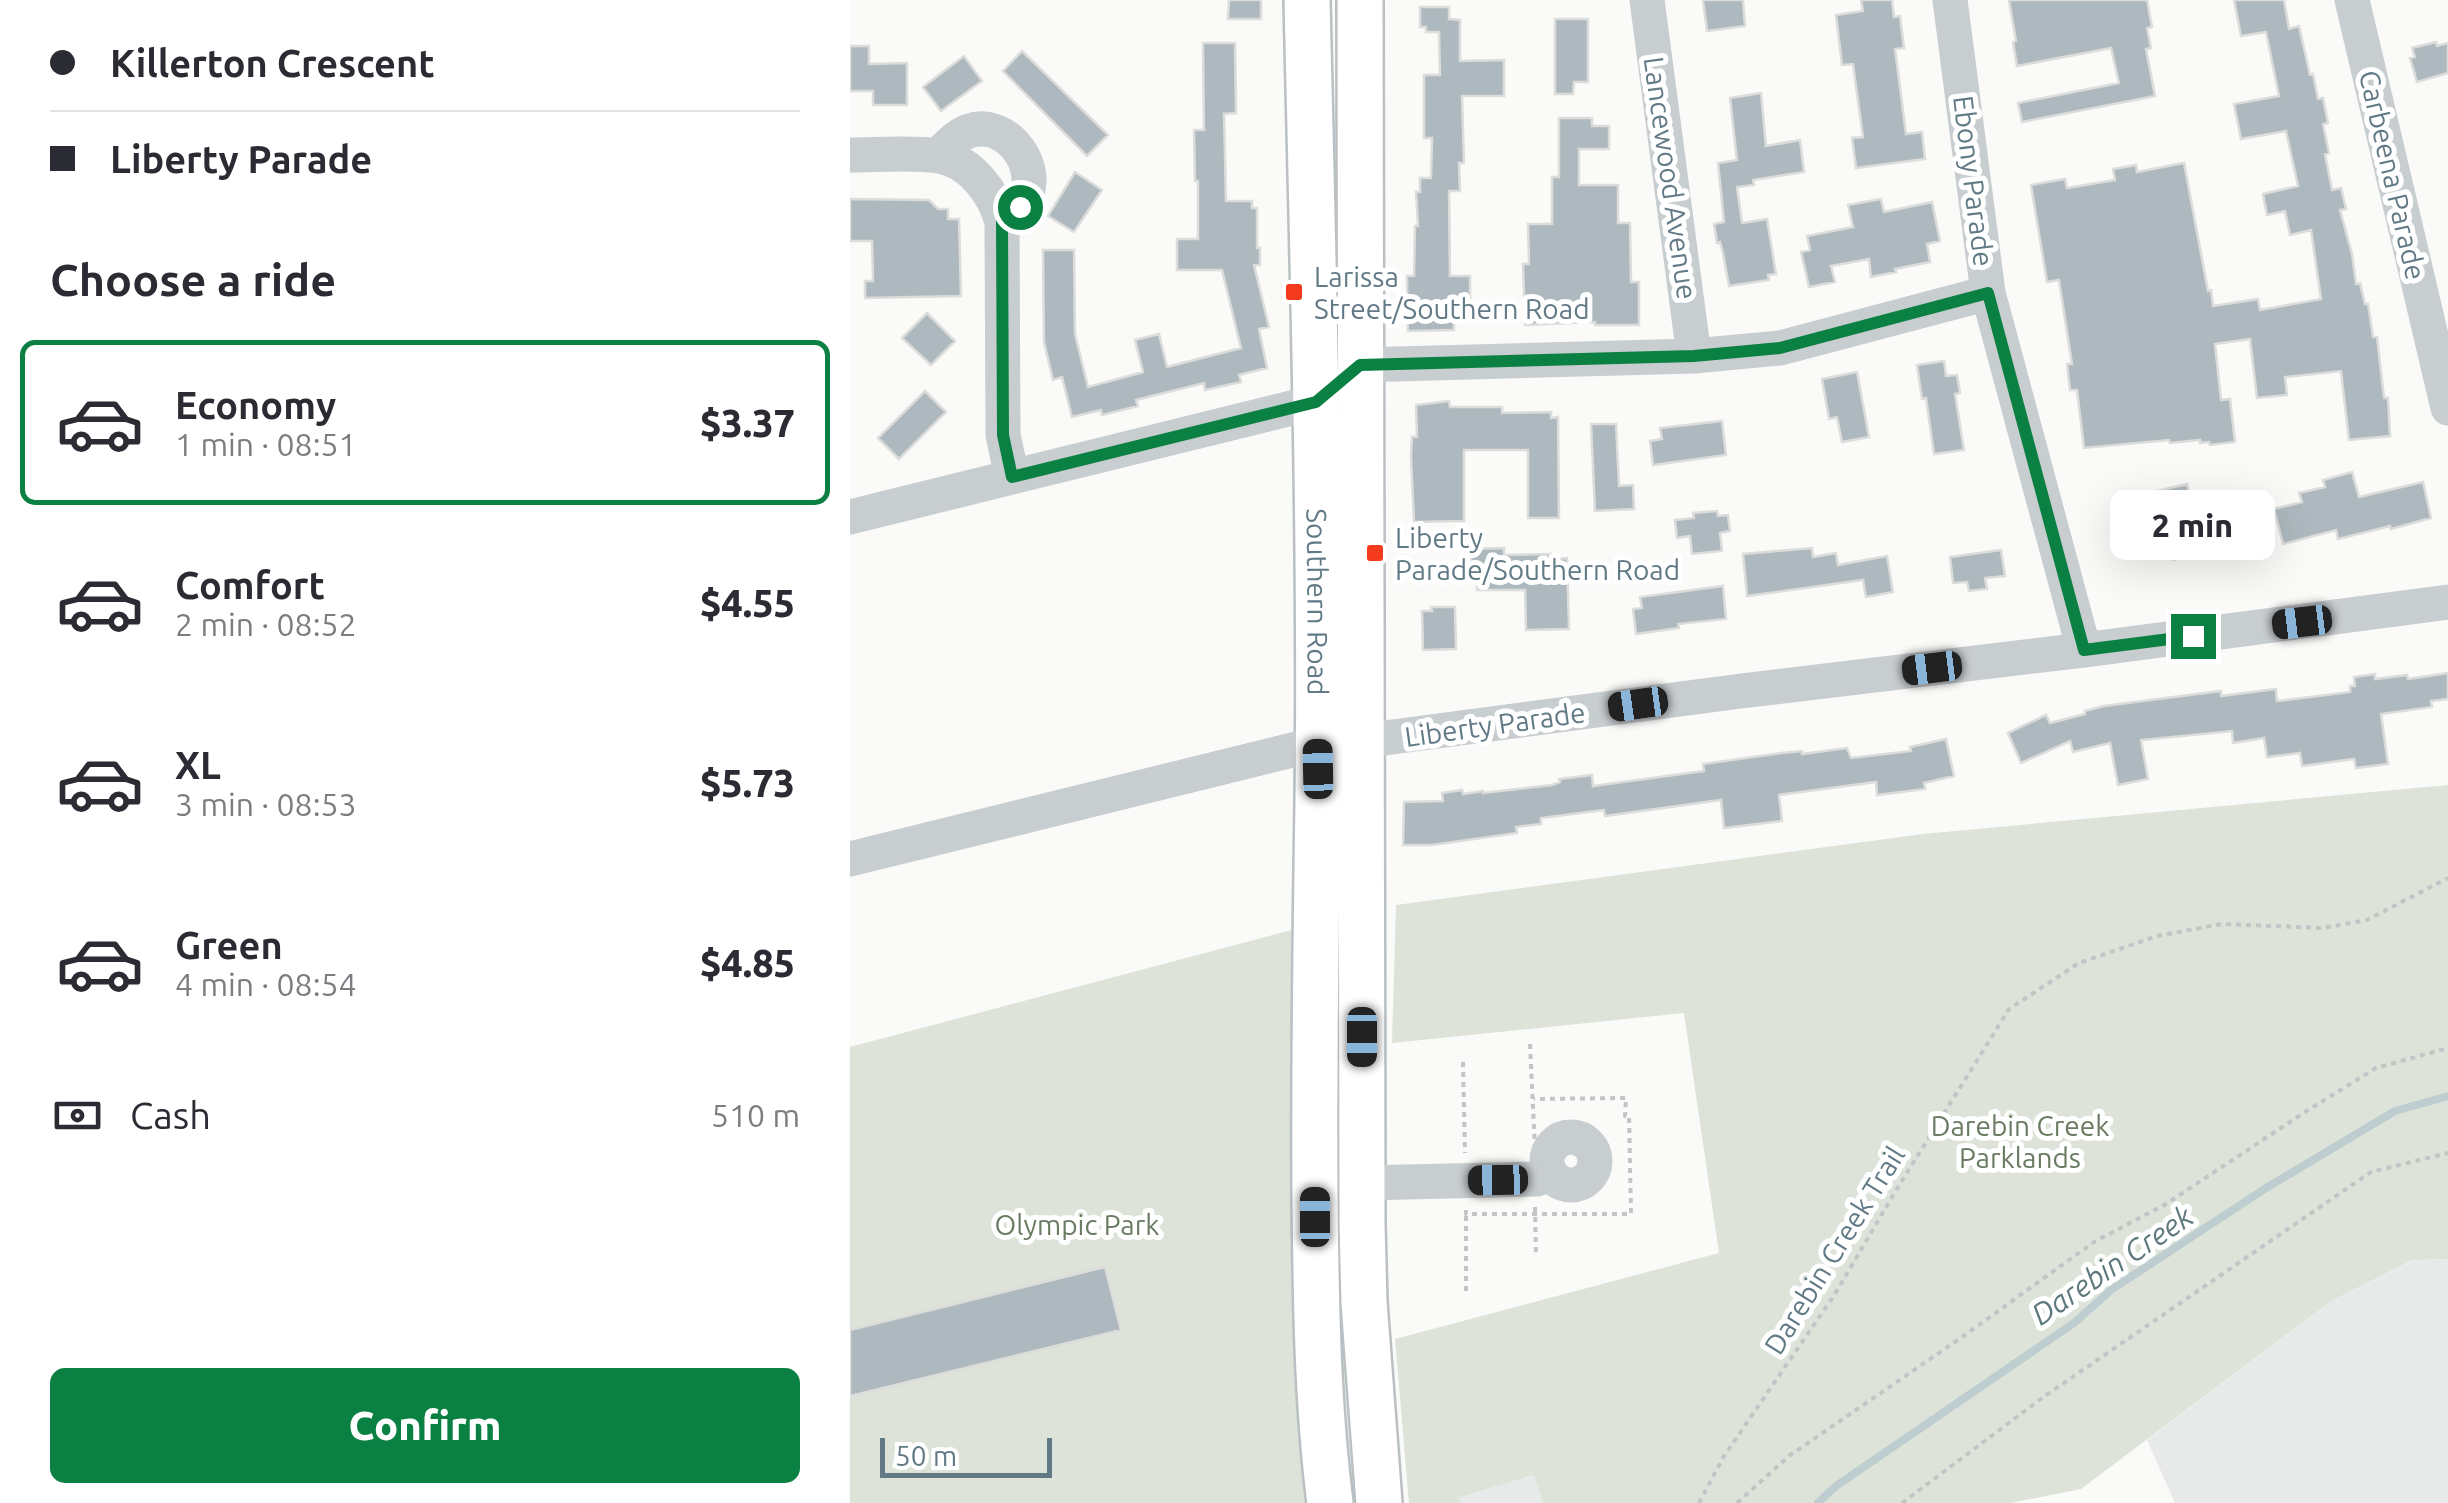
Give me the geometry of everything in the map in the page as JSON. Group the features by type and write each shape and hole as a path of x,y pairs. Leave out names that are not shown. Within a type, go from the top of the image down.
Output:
{"main road":[{"name":"Southern Road","path":"1307,0 1316,402 1316,1329 1330,1503"},
{"name":"Southern Road","path":"1360,0 1362,1182 1364,1302 1378,1503"}],"street":[{"name":"Lancewood Avenue","path":"1647,0 1694,356"},
{"name":"Ebony Parade","path":"1950,0 1988,293 2084,650"},
{"name":"Carbeena Parade","path":"2352,0 2448,408"},
{"path":"938,156 962,134 979,128 996,130 1017,149 1028,170 1027,196 1002,223"},
{"path":"850,155 938,156 958,163 993,196 1002,223 1003,435 1012,477"},
{"path":"850,518 1316,402 1360,365 1694,356 1780,348 1988,293"},
{"name":"Liberty Parade","path":"850,859 1317,744 1362,742 2448,602"},
{"path":"1362,1182 1537,1179 1543,1165"}],"path":[{"name":"Darebin Creek Trail","path":"1700,1503 1724,1456 1835,1294 2009,1008 2079,963 2157,936 2222,924 2323,928 2366,920 2448,878"},
{"path":"1530,1044 1530,1092 1543,1165"},
{"path":"1737,1503 1789,1456 2094,1242 2166,1204 2376,1068 2448,1048"},
{"path":"1463,1062 1465,1168"},
{"path":"1534,1099 1626,1098 1625,1116 1629,1116 1631,1214 1550,1214"},
{"path":"1902,1503 2042,1398 2371,1172 2448,1154"},
{"path":"1466,1214 1466,1296"}],"shaded area":[{"path":"2448,1259 2448,1503 2175,1503 2147,1440 2331,1301 2414,1260"},
{"path":"1535,1475 1543,1503 1459,1503 1459,1497"}],"green space":[{"name":"Darebin Creek Parklands","path":"2448,785 2448,1259 2413,1260 2331,1301 2081,1489 2010,1503 1543,1503 1534,1475 1460,1497 1459,1503 1409,1503 1395,1339 1719,1253 1684,1013 1392,1043 1396,905 1923,834"},
{"name":"Olympic Park","path":"1303,927 1322,1503 850,1503 850,1047"}],"building":[{"path":"1229,0 1261,0 1261,19 1228,19"},
{"path":"1703,0 1743,0 1745,26 1707,31"},
{"path":"1861,0 1892,0 1894,17 1900,16 1904,48 1895,49 1906,134 1922,132 1925,159 1856,168 1852,138 1863,137 1853,64 1842,65 1836,15 1863,11"},
{"path":"2009,0 2147,0 2152,27 2147,28 2151,48 2146,49 2155,96 2022,122 2018,103 2119,83 2111,48 2017,66"},
{"path":"2234,0 2284,0 2289,29 2299,26 2318,99 2323,98 2328,123 2323,124 2329,153 2325,154 2332,190 2341,188 2346,209 2340,210 2356,284 2360,283 2373,337 2377,337 2390,436 2349,440 2341,371 2285,377 2287,395 2257,398 2250,339 2215,344 2221,400 2230,399 2235,442 2210,445 2200,440 2169,440 2084,448 2077,390 2070,390 2067,364 2072,364 2059,280 2047,282 2031,185 2065,179 2067,188 2115,180 2113,169 2136,165 2137,172 2184,163 2213,306 2258,299 2260,310 2321,299 2311,230 2290,235 2285,211 2267,215 2263,194 2298,186 2286,131 2241,139 2234,104 2279,96 2266,32 2241,36"},
{"path":"1420,7 1449,7 1449,19 1460,20 1460,61 1504,60 1504,96 1462,96 1464,163 1459,163 1460,191 1449,191 1450,276 1470,276 1470,304 1454,304 1454,330 1408,331 1407,276 1414,276 1416,192 1420,192 1420,178 1431,178 1432,138 1424,138 1424,75 1440,75 1439,32 1426,32 1426,27 1420,27"},
{"path":"1555,19 1588,19 1588,82 1574,82 1573,94 1555,94"},
{"path":"2436,42 2437,46 2448,43 2448,73 2417,82 2410,58 2415,57 2412,48"},
{"path":"1203,43 1235,43 1236,113 1224,114 1226,201 1252,201 1252,208 1257,208 1260,265 1254,265 1269,327 1259,329 1267,368 1239,375 1241,382 1205,390 1204,383 1136,400 1138,406 1072,417 1062,377 1053,380 1044,342 1043,250 1074,250 1075,334 1088,387 1143,372 1135,340 1159,334 1167,367 1241,348 1222,270 1177,270 1177,239 1198,239 1194,130 1204,130"},
{"path":"850,46 869,46 869,64 907,63 907,105 873,105 873,91 850,91"},
{"path":"1022,51 1108,135 1087,156 1003,71"},
{"path":"964,56 982,81 941,111 923,87"},
{"path":"1761,93 1766,146 1800,140 1804,172 1753,180 1754,185 1737,187 1742,223 1767,219 1776,274 1768,275 1769,280 1729,286 1714,224 1724,222 1718,163 1737,160 1730,98"},
{"path":"1559,118 1592,118 1592,126 1609,126 1609,149 1579,149 1579,185 1618,185 1618,223 1630,223 1631,282 1639,282 1639,325 1525,325 1523,264 1529,264 1528,224 1552,224 1552,177 1559,177"},
{"path":"1075,172 1102,190 1074,232 1048,216"},
{"path":"850,199 929,200 938,209 948,209 948,219 959,219 961,296 865,298 865,281 873,281 872,241 850,241"},
{"path":"1881,199 1884,212 1932,202 1940,241 1927,244 1930,262 1871,277 1869,259 1831,266 1835,282 1809,287 1801,252 1810,250 1807,236 1853,227 1848,205"},
{"path":"927,313 955,341 931,365 902,338"},
{"path":"1944,361 1946,376 1957,375 1960,393 1955,394 1964,450 1934,454 1917,365"},
{"path":"1857,372 1869,437 1842,442 1837,417 1829,419 1822,379"},
{"path":"925,391 946,412 899,459 878,438"},
{"path":"1449,401 1450,407 1502,407 1502,413 1551,412 1551,418 1558,417 1559,518 1528,518 1528,450 1464,450 1464,521 1414,522 1411,456 1412,437 1417,437 1416,405"},
{"path":"1722,421 1726,455 1653,465 1650,441 1662,439 1660,428"},
{"path":"1591,424 1616,424 1619,486 1633,485 1634,509 1595,511"},
{"path":"2352,472 2359,497 2423,482 2431,518 2338,539 2336,530 2283,544 2274,509 2302,502 2299,493 2325,487 2323,480"},
{"path":"2187,484 2195,514 2243,502 2250,530 2240,533 2237,545 2173,560 2171,555 2158,558 2145,508 2156,505 2153,492"},
{"path":"1717,511 1718,516 1728,515 1730,531 1720,533 1722,551 1692,554 1690,536 1677,538 1675,520 1694,518 1693,513"},
{"path":"1504,548 1504,555 1551,554 1552,559 1567,558 1569,629 1526,630 1525,590 1477,590 1477,568 1471,568 1471,549"},
{"path":"1812,548 1813,557 1836,553 1838,565 1887,556 1893,592 1866,597 1863,580 1747,596 1743,554"},
{"path":"2001,550 2005,576 1985,578 1987,589 1969,591 1967,582 1953,583 1950,557"},
{"path":"1723,586 1726,619 1636,634 1633,609 1642,608 1640,597"},
{"path":"1431,607 1455,607 1456,649 1423,650 1422,611 1432,611"},
{"path":"2448,673 2448,699 2431,701 2432,707 2381,714 2388,764 2356,768 2354,759 2302,766 2300,753 2267,757 2264,738 2233,743 2232,731 2141,740 2148,779 2118,785 2110,743 2073,752 2070,741 2021,763 2008,733 2046,715 2050,723 2104,706 2221,691 2221,696 2276,689 2277,701 2350,692 2350,686 2355,686 2354,677 2407,675 2408,679"},
{"path":"1946,739 1954,776 1924,783 1925,789 1877,795 1876,782 1779,795 1782,821 1724,828 1721,800 1605,816 1604,810 1541,818 1541,824 1516,827 1517,833 1432,845 1403,845 1404,802 1443,801 1442,793 1552,785 1559,779 1592,775 1593,786 1704,771 1703,764 1781,753 1847,748 1851,758 1911,751 1910,747"},
{"path":"1105,1267 1121,1330 850,1396 850,1330"}],"waterway":[{"name":"Darebin Creek","path":"1818,1503 1836,1486 2074,1323 2111,1290 2266,1188 2395,1111 2448,1096"}],"place":[{"name":"Larissa Street/Southern Road","path":"1294,292"},
{"name":"Liberty Parade/Southern Road","path":"1375,553"}],"route":[{"path":"1020,207 1002,223 1003,435 1012,477 1316,402 1360,365 1694,356 1780,348 1988,293 2084,650 2193,636"}]}
